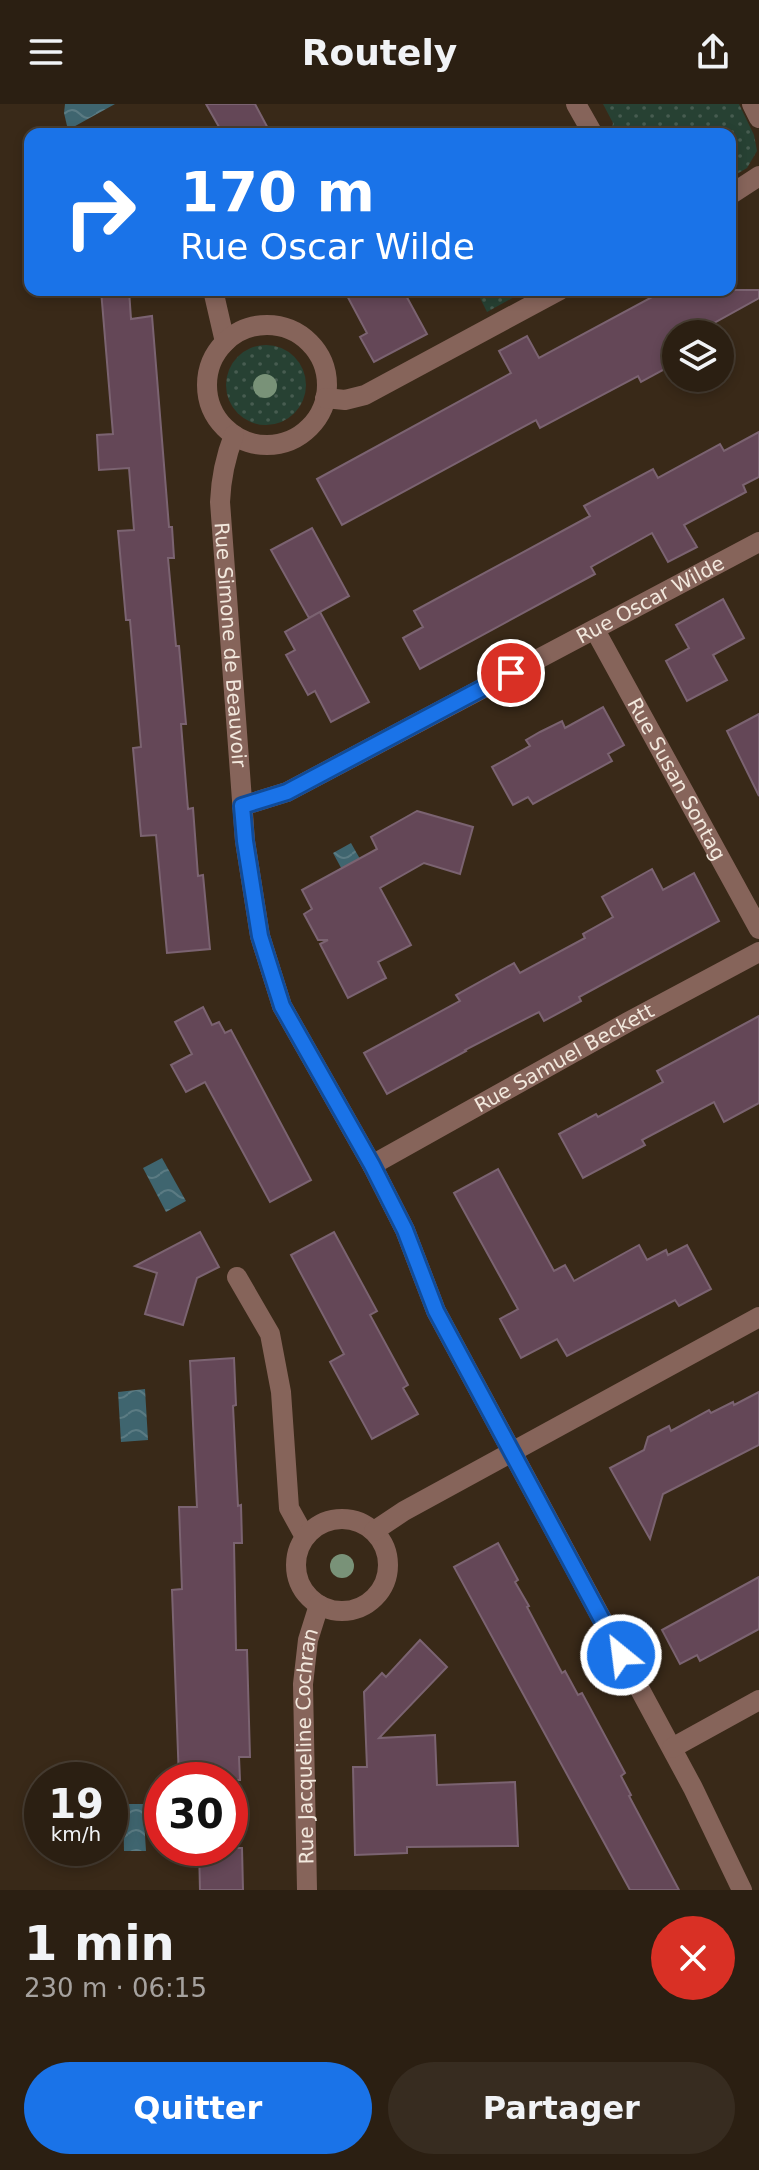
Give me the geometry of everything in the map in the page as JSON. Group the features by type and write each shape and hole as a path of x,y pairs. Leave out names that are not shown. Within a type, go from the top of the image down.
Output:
{"street":[{"path":"576,104 590,128"},
{"path":"752,104 759,118"},
{"path":"736,191 759,176"},
{"path":"214,296 225,342"},
{"path":"325,398 345,400 365,395 549,296"},
{"path":"257,325 277,326 295,332 311,344 322,360 327,379 325,398 318,416 305,431 289,440 270,445 251,443 234,435 211,408 207,374 213,357 239,331 257,325"},
{"name":"Rue Simone de Beauvoir","path":"234,435 222,469 220,502 242,806 260,936 282,1006 372,1165 405,1230 436,1311 672,1748 742,1890"},
{"name":"Rue Oscar Wilde","path":"242,806 287,792 759,542"},
{"name":"Rue Susan Sontag","path":"595,630 759,929"},
{"name":"Rue Samuel Beckett","path":"372,1165 759,952"},
{"path":"237,1277 270,1334 281,1392 289,1508 305,1537 316,1526 330,1519 346,1518 362,1522 374,1531 404,1511 759,1317"},
{"name":"Rue Jacqueline Cochran","path":"305,1537 295,1566 307,1595 319,1605 348,1611 362,1607 374,1598 388,1572 388,1557 374,1531"},
{"name":"Rue Jacqueline Cochran","path":"307,1890 303,1684 308,1640 319,1605"},
{"path":"672,1748 759,1700"}],"green space":[{"path":"603,104 739,104 754,135 757,151 747,168 736,174 736,128 612,128 613,123"},
{"path":"479,296 516,296 487,312"},
{"path":"266,345 281,348 294,357 303,370 306,385 303,400 294,413 281,422 266,425 251,422 238,413 229,400 226,385 229,370 238,357 251,348"}],"water":[{"path":"65,104 115,104 72,128 68,128"},
{"path":"351,843 377,889 358,899 333,853"},
{"path":"162,1158 186,1201 166,1212 143,1168"},
{"path":"145,1389 148,1440 121,1442 118,1392"},
{"path":"128,1804 143,1804 144,1851 128,1851"}],"building":[{"path":"206,104 255,104 268,128 220,128"},
{"path":"736,290 759,290 759,298 719,320 662,320 662,371 641,382 638,376 540,428 536,420 342,525 317,479 511,373 499,351 527,336 539,358 654,296 736,296"},
{"path":"102,296 129,296 131,319 152,316 169,527 172,527 174,558 168,558 186,724 181,724 188,809 193,808 198,876 203,875 210,949 167,953 156,835 141,836 133,748 141,747 130,620 126,620 118,531 134,530 129,468 99,470 97,435 113,434"},
{"path":"347,296 406,296 427,334 374,362 360,337 367,333"},
{"path":"759,432 759,477 743,485 746,492 684,525 697,547 668,562 652,533 591,567 595,574 420,669 403,638 423,627 414,611 590,516 584,506 653,469 658,478 720,444 724,451"},
{"path":"312,528 349,596 309,618 271,550"},
{"path":"723,599 744,638 713,655 727,680 687,701 666,661 689,648 676,625"},
{"path":"320,612 369,702 331,722 315,691 308,695 286,655 295,650 285,632"},
{"path":"603,707 624,745 608,754 612,761 533,804 528,797 513,805 492,767 530,746 526,740 540,732 562,721 565,728"},
{"path":"759,714 759,796 727,731"},
{"path":"417,811 473,827 460,874 424,863 380,888 411,945 378,962 386,978 348,998 320,944 328,940 318,940 304,914 312,909 302,890 377,849 371,837"},
{"path":"652,869 663,890 694,873 719,921 579,997 581,1001 544,1021 539,1012 387,1094 364,1053 460,1001 456,995 514,963 520,973 585,938 583,934 613,917 602,897"},
{"path":"203,1007 212,1025 219,1022 225,1033 231,1030 311,1180 270,1202 205,1082 186,1092 171,1065 192,1054 175,1022"},
{"path":"759,1016 759,1103 724,1122 714,1102 642,1140 645,1145 583,1178 559,1134 663,1082 657,1071"},
{"path":"498,1169 554,1271 565,1265 574,1281 639,1245 647,1260 666,1250 668,1255 687,1245 711,1289 679,1306 675,1300 567,1356 557,1339 521,1358 500,1319 518,1309 454,1193"},
{"path":"200,1232 219,1267 197,1278 183,1325 145,1314 157,1273 135,1266"},
{"path":"334,1232 377,1311 370,1315 408,1385 403,1388 418,1414 372,1439 330,1362 344,1354 291,1255"},
{"path":"234,1358 236,1405 233,1406 242,1543 234,1543 236,1650 247,1650 250,1757 239,1757 239,1762 178,1762 172,1590 182,1589 179,1507 197,1507 190,1361"},
{"path":"759,1392 759,1445 663,1494 650,1539 610,1468 644,1450 648,1437 669,1426 671,1431 709,1410 711,1413 733,1402 734,1405"},
{"path":"498,1543 562,1673 565,1671 578,1695 582,1693 625,1773 621,1776 629,1796 679,1890 630,1890 454,1567"},
{"path":"759,1577 759,1629 700,1661 697,1655 680,1664 662,1630"},
{"path":"420,1640 447,1667 379,1738 435,1735 437,1785 515,1782 518,1846 407,1847 407,1853 355,1855 353,1767 367,1767 364,1692 382,1673 386,1677"},
{"path":"199,1866 242,1866 243,1890 200,1890"}],"route":[{"path":"511,673 287,792 242,806 245,841 260,936 282,1006 372,1165 405,1230 436,1311 621,1655"}]}
